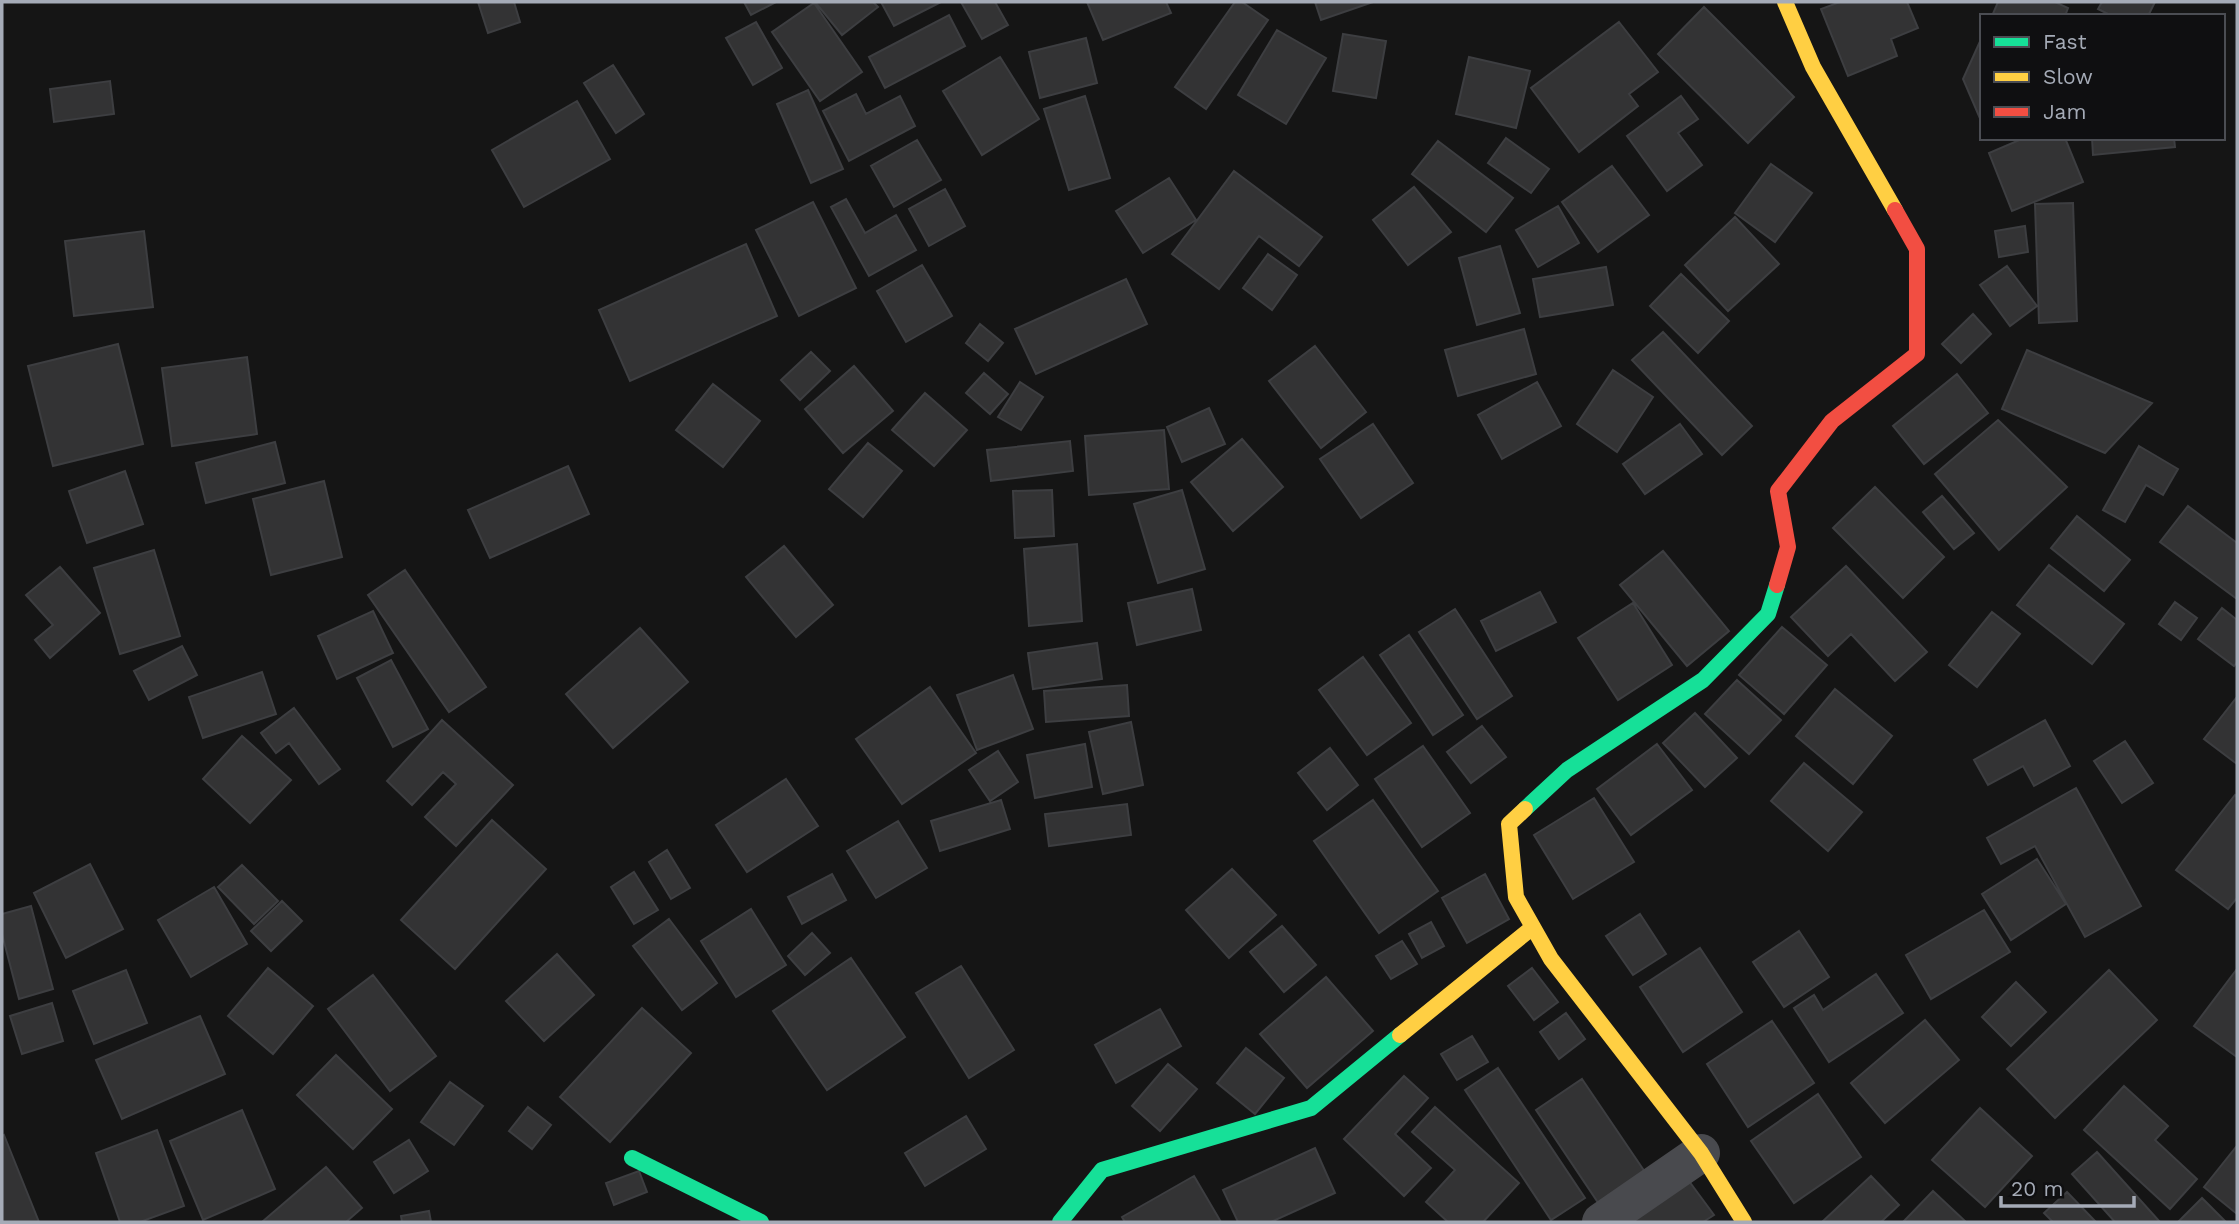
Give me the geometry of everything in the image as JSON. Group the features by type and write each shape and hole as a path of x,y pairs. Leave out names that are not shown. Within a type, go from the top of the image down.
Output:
{"street":[{"path":"1744,1222 1701,1153 1551,959 1532,927 1516,897 1509,824 1567,770 1703,680 1768,614 1788,547 1778,491 1832,421 1917,354 1917,249 1813,67 1785,2"},
{"path":"1060,1222 1102,1170 1311,1108 1532,927"},
{"path":"1601,1222 1701,1153"},
{"path":"632,1158 761,1222"}],"building":[{"path":"478,2 514,2 520,22 488,33"},
{"path":"744,2 776,2 751,15"},
{"path":"815,2 873,2 878,7 842,35"},
{"path":"881,2 941,2 894,26"},
{"path":"961,2 995,2 1008,25 982,39"},
{"path":"1087,2 1166,2 1171,13 1103,40"},
{"path":"1235,2 1242,2 1268,20 1206,109 1175,87"},
{"path":"1315,2 1373,2 1321,20"},
{"path":"1840,2 1907,2 1918,28 1891,39 1897,56 1848,76 1821,9"},
{"path":"1998,2 2055,2 2068,8 2066,14 1993,14"},
{"path":"2102,2 2155,2 2149,14 2108,14 2098,9"},
{"path":"814,3 862,72 820,101 772,32"},
{"path":"1704,7 1794,97 1748,143 1658,54"},
{"path":"949,15 965,46 885,88 869,57"},
{"path":"756,22 782,68 753,85 726,38"},
{"path":"1619,22 1658,72 1629,94 1638,106 1579,152 1531,88"},
{"path":"1277,30 1326,58 1286,124 1238,95"},
{"path":"1343,34 1386,41 1376,98 1333,91"},
{"path":"1086,38 1097,83 1040,98 1029,52"},
{"path":"1980,41 1980,118 1963,79"},
{"path":"1000,57 1039,119 982,155 943,91"},
{"path":"1469,57 1530,71 1516,128 1456,114"},
{"path":"613,65 644,114 616,133 584,83"},
{"path":"110,81 114,114 54,122 50,89"},
{"path":"808,90 843,169 811,183 777,104"},
{"path":"856,94 866,114 900,96 915,126 849,161 823,111"},
{"path":"1085,96 1110,178 1069,190 1044,109"},
{"path":"1681,96 1698,119 1678,133 1702,165 1667,191 1627,136"},
{"path":"577,101 610,159 524,207 492,150"},
{"path":"1506,138 1549,169 1531,193 1488,163"},
{"path":"917,140 941,180 894,207 871,166"},
{"path":"2019,140 2066,140 2083,182 2012,211 1989,153"},
{"path":"2092,140 2174,140 2175,147 2093,155"},
{"path":"1438,141 1513,198 1486,232 1412,174"},
{"path":"1771,164 1812,193 1775,242 1735,213"},
{"path":"1612,166 1649,215 1598,252 1562,202"},
{"path":"1234,171 1322,237 1299,266 1259,236 1219,289 1172,254"},
{"path":"1169,178 1196,220 1143,253 1116,211"},
{"path":"1414,187 1451,232 1408,265 1373,220"},
{"path":"945,189 965,226 929,246 909,209"},
{"path":"846,199 865,233 896,215 916,250 869,276 831,207"},
{"path":"813,202 856,288 799,316 756,230"},
{"path":"2073,203 2077,321 2039,323 2035,204"},
{"path":"1558,206 1579,243 1538,267 1516,230"},
{"path":"1735,217 1779,264 1728,311 1685,265"},
{"path":"2025,226 2028,252 1999,257 1995,231"},
{"path":"144,231 153,307 74,316 65,241"},
{"path":"746,244 777,316 630,381 599,310"},
{"path":"1500,246 1520,313 1477,325 1459,258"},
{"path":"1268,254 1297,275 1272,310 1243,288"},
{"path":"922,265 952,316 906,342 877,291"},
{"path":"2007,266 2037,306 2010,326 1980,285"},
{"path":"1606,267 1613,305 1540,317 1533,279"},
{"path":"1681,274 1729,321 1698,353 1650,306"},
{"path":"1126,279 1147,324 1036,374 1015,329"},
{"path":"1973,314 1991,334 1961,363 1942,344"},
{"path":"980,324 1003,343 988,361 966,343"},
{"path":"1524,329 1536,374 1458,396 1445,350"},
{"path":"1663,332 1752,426 1722,455 1632,360"},
{"path":"118,344 143,444 53,466 28,366"},
{"path":"1315,346 1366,412 1321,448 1269,381"},
{"path":"2027,350 2152,403 2105,453 2002,409"},
{"path":"811,352 830,371 800,400 781,380"},
{"path":"247,357 257,434 172,446 162,368"},
{"path":"854,366 893,411 843,453 805,409"},
{"path":"1613,370 1653,397 1617,452 1577,424"},
{"path":"984,373 1008,394 990,414 966,393"},
{"path":"1957,374 1988,413 1924,464 1893,426"},
{"path":"1020,382 1043,397 1021,430 998,417"},
{"path":"1537,382 1561,426 1502,459 1478,415"},
{"path":"713,384 760,421 723,467 676,430"},
{"path":"925,393 967,430 934,466 892,430"},
{"path":"1209,408 1225,444 1182,462 1167,427"},
{"path":"1998,420 2067,487 1999,550 1935,474"},
{"path":"1373,424 1413,483 1361,518 1320,459"},
{"path":"1680,424 1702,454 1645,494 1623,464"},
{"path":"1164,430 1169,489 1089,495 1085,436"},
{"path":"1242,439 1283,487 1233,531 1191,482"},
{"path":"1070,441 1073,471 991,481 987,450"},
{"path":"275,442 285,483 206,503 196,463"},
{"path":"868,443 902,471 863,517 829,489"},
{"path":"2139,446 2178,469 2163,495 2146,485 2125,522 2103,510"},
{"path":"568,466 589,514 490,558 468,510"},
{"path":"125,471 143,524 87,543 69,491"},
{"path":"324,481 342,557 271,575 253,499"},
{"path":"1875,487 1944,557 1903,598 1833,528"},
{"path":"1052,490 1054,536 1015,538 1013,491"},
{"path":"1182,490 1205,569 1158,583 1134,504"},
{"path":"1942,496 1974,533 1954,549 1923,512"},
{"path":"2188,506 2237,543 2237,599 2160,542"},
{"path":"2077,516 2130,560 2104,591 2051,548"},
{"path":"1077,544 1082,621 1029,626 1024,549"},
{"path":"784,546 833,605 796,637 746,577"},
{"path":"154,550 180,636 120,654 94,568"},
{"path":"1663,551 1729,631 1687,666 1620,585"},
{"path":"2049,565 2124,624 2092,664 2017,605"},
{"path":"1846,566 1927,652 1895,681 1851,634 1828,656 1791,617"},
{"path":"60,567 100,613 50,658 35,640 53,625 26,595"},
{"path":"405,570 486,687 449,712 368,595"},
{"path":"1192,589 1201,630 1137,645 1128,603"},
{"path":"1540,592 1556,622 1496,651 1481,621"},
{"path":"2175,602 2197,618 2181,640 2159,624"},
{"path":"1633,603 1672,665 1618,700 1578,638"},
{"path":"2222,608 2237,620 2237,662 2234,666 2198,639"},
{"path":"1455,609 1512,696 1477,719 1419,632"},
{"path":"373,611 393,653 337,679 318,636"},
{"path":"1992,612 2020,634 1977,687 1949,665"},
{"path":"1782,627 1827,665 1784,714 1739,675"},
{"path":"640,628 688,682 613,748 566,694"},
{"path":"1409,635 1463,715 1433,735 1380,655"},
{"path":"1097,643 1102,679 1033,689 1028,653"},
{"path":"182,646 197,675 149,700 134,671"},
{"path":"1363,657 1411,723 1367,755 1319,690"},
{"path":"391,660 428,729 393,747 357,678"},
{"path":"262,672 276,714 203,738 189,697"},
{"path":"1013,675 1033,729 977,750 957,695"},
{"path":"1737,680 1781,720 1749,754 1705,714"},
{"path":"1127,685 1129,716 1046,722 1044,691"},
{"path":"930,687 976,753 902,804 856,739"},
{"path":"1835,689 1892,736 1853,784 1796,736"},
{"path":"2237,697 2237,764 2204,739"},
{"path":"294,708 340,769 319,784 289,743 276,753 261,733"},
{"path":"1695,713 1737,758 1705,787 1663,743"},
{"path":"442,720 513,785 456,846 425,817 456,784 443,772 412,805 387,781"},
{"path":"2045,720 2070,766 2034,786 2023,766 1988,785 1974,760"},
{"path":"1131,722 1143,785 1103,794 1089,732"},
{"path":"1482,726 1506,757 1471,783 1447,752"},
{"path":"242,736 291,780 250,823 203,779"},
{"path":"2125,741 2153,783 2122,803 2094,761"},
{"path":"1085,744 1092,787 1035,798 1027,755"},
{"path":"1657,744 1692,790 1631,835 1597,789"},
{"path":"1423,746 1470,813 1422,847 1375,779"},
{"path":"1330,748 1358,785 1327,810 1298,773"},
{"path":"998,751 1018,782 990,801 969,770"},
{"path":"1804,763 1862,812 1828,851 1771,801"},
{"path":"786,779 818,826 747,872 716,825"},
{"path":"2076,788 2141,906 2085,937 2035,846 2001,864 1987,838"},
{"path":"2235,795 2237,898 2228,909 2176,870"},
{"path":"1594,798 1634,862 1573,899 1534,835"},
{"path":"1001,800 1010,829 940,851 931,821"},
{"path":"1373,800 1438,891 1379,933 1314,841"},
{"path":"1127,804 1131,835 1049,846 1045,814"},
{"path":"492,820 546,869 455,969 401,920"},
{"path":"898,821 927,868 876,898 847,851"},
{"path":"667,850 690,888 671,899 649,862"},
{"path":"2037,859 2066,904 2011,940 1982,894"},
{"path":"90,864 123,929 66,958 34,893"},
{"path":"242,865 278,901 254,924 218,887"},
{"path":"1232,869 1276,915 1229,958 1186,910"},
{"path":"634,872 658,910 634,924 611,887"},
{"path":"832,874 846,900 802,924 788,897"},
{"path":"1485,874 1509,919 1467,943 1442,898"},
{"path":"214,887 247,944 191,977 158,920"},
{"path":"282,901 302,921 271,951 251,931"},
{"path":"31,906 53,989 19,999 2,934 2,914"},
{"path":"751,909 786,965 736,997 701,941"},
{"path":"1984,910 2010,952 1931,999 1906,955"},
{"path":"1640,914 1666,954 1633,975 1606,936"},
{"path":"669,919 717,983 682,1010 633,946"},
{"path":"1431,922 1444,946 1422,958 1409,934"},
{"path":"1282,926 1316,965 1284,992 1250,952"},
{"path":"1799,931 1829,977 1784,1007 1753,962"},
{"path":"812,933 830,953 805,975 788,956"},
{"path":"1402,941 1417,964 1391,979 1376,956"},
{"path":"1700,948 1742,1012 1683,1052 1640,987"},
{"path":"557,954 594,995 544,1041 506,1001"},
{"path":"851,958 905,1037 827,1090 773,1011"},
{"path":"961,966 1014,1050 969,1078 916,993"},
{"path":"268,968 313,1006 273,1054 228,1016"},
{"path":"1532,968 1558,1002 1534,1020 1508,986"},
{"path":"2237,969 2237,1057 2194,1026"},
{"path":"126,970 147,1023 94,1044 73,991"},
{"path":"2109,970 2157,1020 2055,1118 2007,1069"},
{"path":"1876,974 1903,1013 1829,1062 1794,1008 1814,995 1823,1010"},
{"path":"373,975 436,1056 390,1091 328,1009"},
{"path":"1326,977 1373,1031 1307,1088 1260,1034"},
{"path":"2016,982 2046,1012 2011,1046 1982,1017"},
{"path":"52,1003 63,1041 22,1054 10,1016"},
{"path":"642,1008 691,1053 610,1142 560,1097"},
{"path":"1160,1009 1181,1046 1116,1083 1095,1045"},
{"path":"1566,1013 1585,1039 1559,1059 1540,1032"},
{"path":"200,1016 225,1074 122,1119 96,1060"},
{"path":"1925,1020 1959,1060 1885,1123 1851,1083"},
{"path":"1772,1021 1814,1083 1748,1127 1707,1064"},
{"path":"1472,1036 1488,1062 1457,1080 1441,1054"},
{"path":"1246,1048 1284,1078 1255,1114 1217,1083"},
{"path":"336,1055 392,1109 353,1149 297,1095"},
{"path":"1168,1064 1197,1089 1160,1131 1132,1106"},
{"path":"1498,1068 1585,1198 1551,1220 1465,1090"},
{"path":"1404,1076 1428,1098 1395,1134 1431,1168 1404,1196 1344,1139"},
{"path":"1582,1079 1647,1175 1601,1207 1536,1110"},
{"path":"450,1082 483,1106 454,1145 421,1122"},
{"path":"2124,1086 2168,1126 2155,1140 2197,1179 2170,1209 2084,1130"},
{"path":"1818,1094 1861,1157 1794,1203 1751,1141"},
{"path":"528,1107 551,1125 532,1149 509,1131"},
{"path":"1435,1107 1519,1183 1483,1222 1448,1222 1426,1202 1455,1170 1412,1132"},
{"path":"1980,1108 2032,1156 1985,1207 1932,1160"},
{"path":"242,1110 275,1189 203,1220 170,1141"},
{"path":"966,1116 986,1149 925,1186 905,1153"},
{"path":"157,1130 184,1206 140,1222 120,1222 96,1153"},
{"path":"4,1135 39,1222 2,1222"},
{"path":"409,1140 428,1171 394,1193 374,1162"},
{"path":"1315,1148 1335,1193 1271,1222 1238,1222 1223,1190"},
{"path":"2237,1148 2237,1214 2204,1187"},
{"path":"2097,1152 2160,1222 2115,1222 2072,1174"},
{"path":"326,1167 362,1208 346,1222 262,1222"},
{"path":"639,1171 647,1192 614,1205 606,1183"},
{"path":"1194,1176 1221,1222 1125,1222 1122,1217"},
{"path":"1871,1176 1899,1205 1881,1222 1822,1222"},
{"path":"1686,1177 1714,1215 1703,1222 1625,1222"},
{"path":"1933,1191 1966,1222 1903,1222"},
{"path":"2067,1192 2096,1222 2053,1222 2044,1213"},
{"path":"2202,1198 2226,1222 2178,1222"},
{"path":"429,1211 431,1222 402,1222 401,1216"}],"traffic: fast":[{"path":"1525,809 1567,770 1703,680 1768,614 1777,585"},
{"path":"1060,1222 1102,1170 1311,1108 1400,1035"},
{"path":"632,1158 761,1222"}],"traffic: slow":[{"path":"1785,2 1813,67 1895,210"},
{"path":"1525,809 1509,824 1516,897 1551,959 1701,1153 1744,1222"},
{"path":"1400,1035 1533,927"}],"traffic: jam":[{"path":"1777,585 1788,547 1778,491 1832,421 1917,354 1917,249 1895,210"}]}
